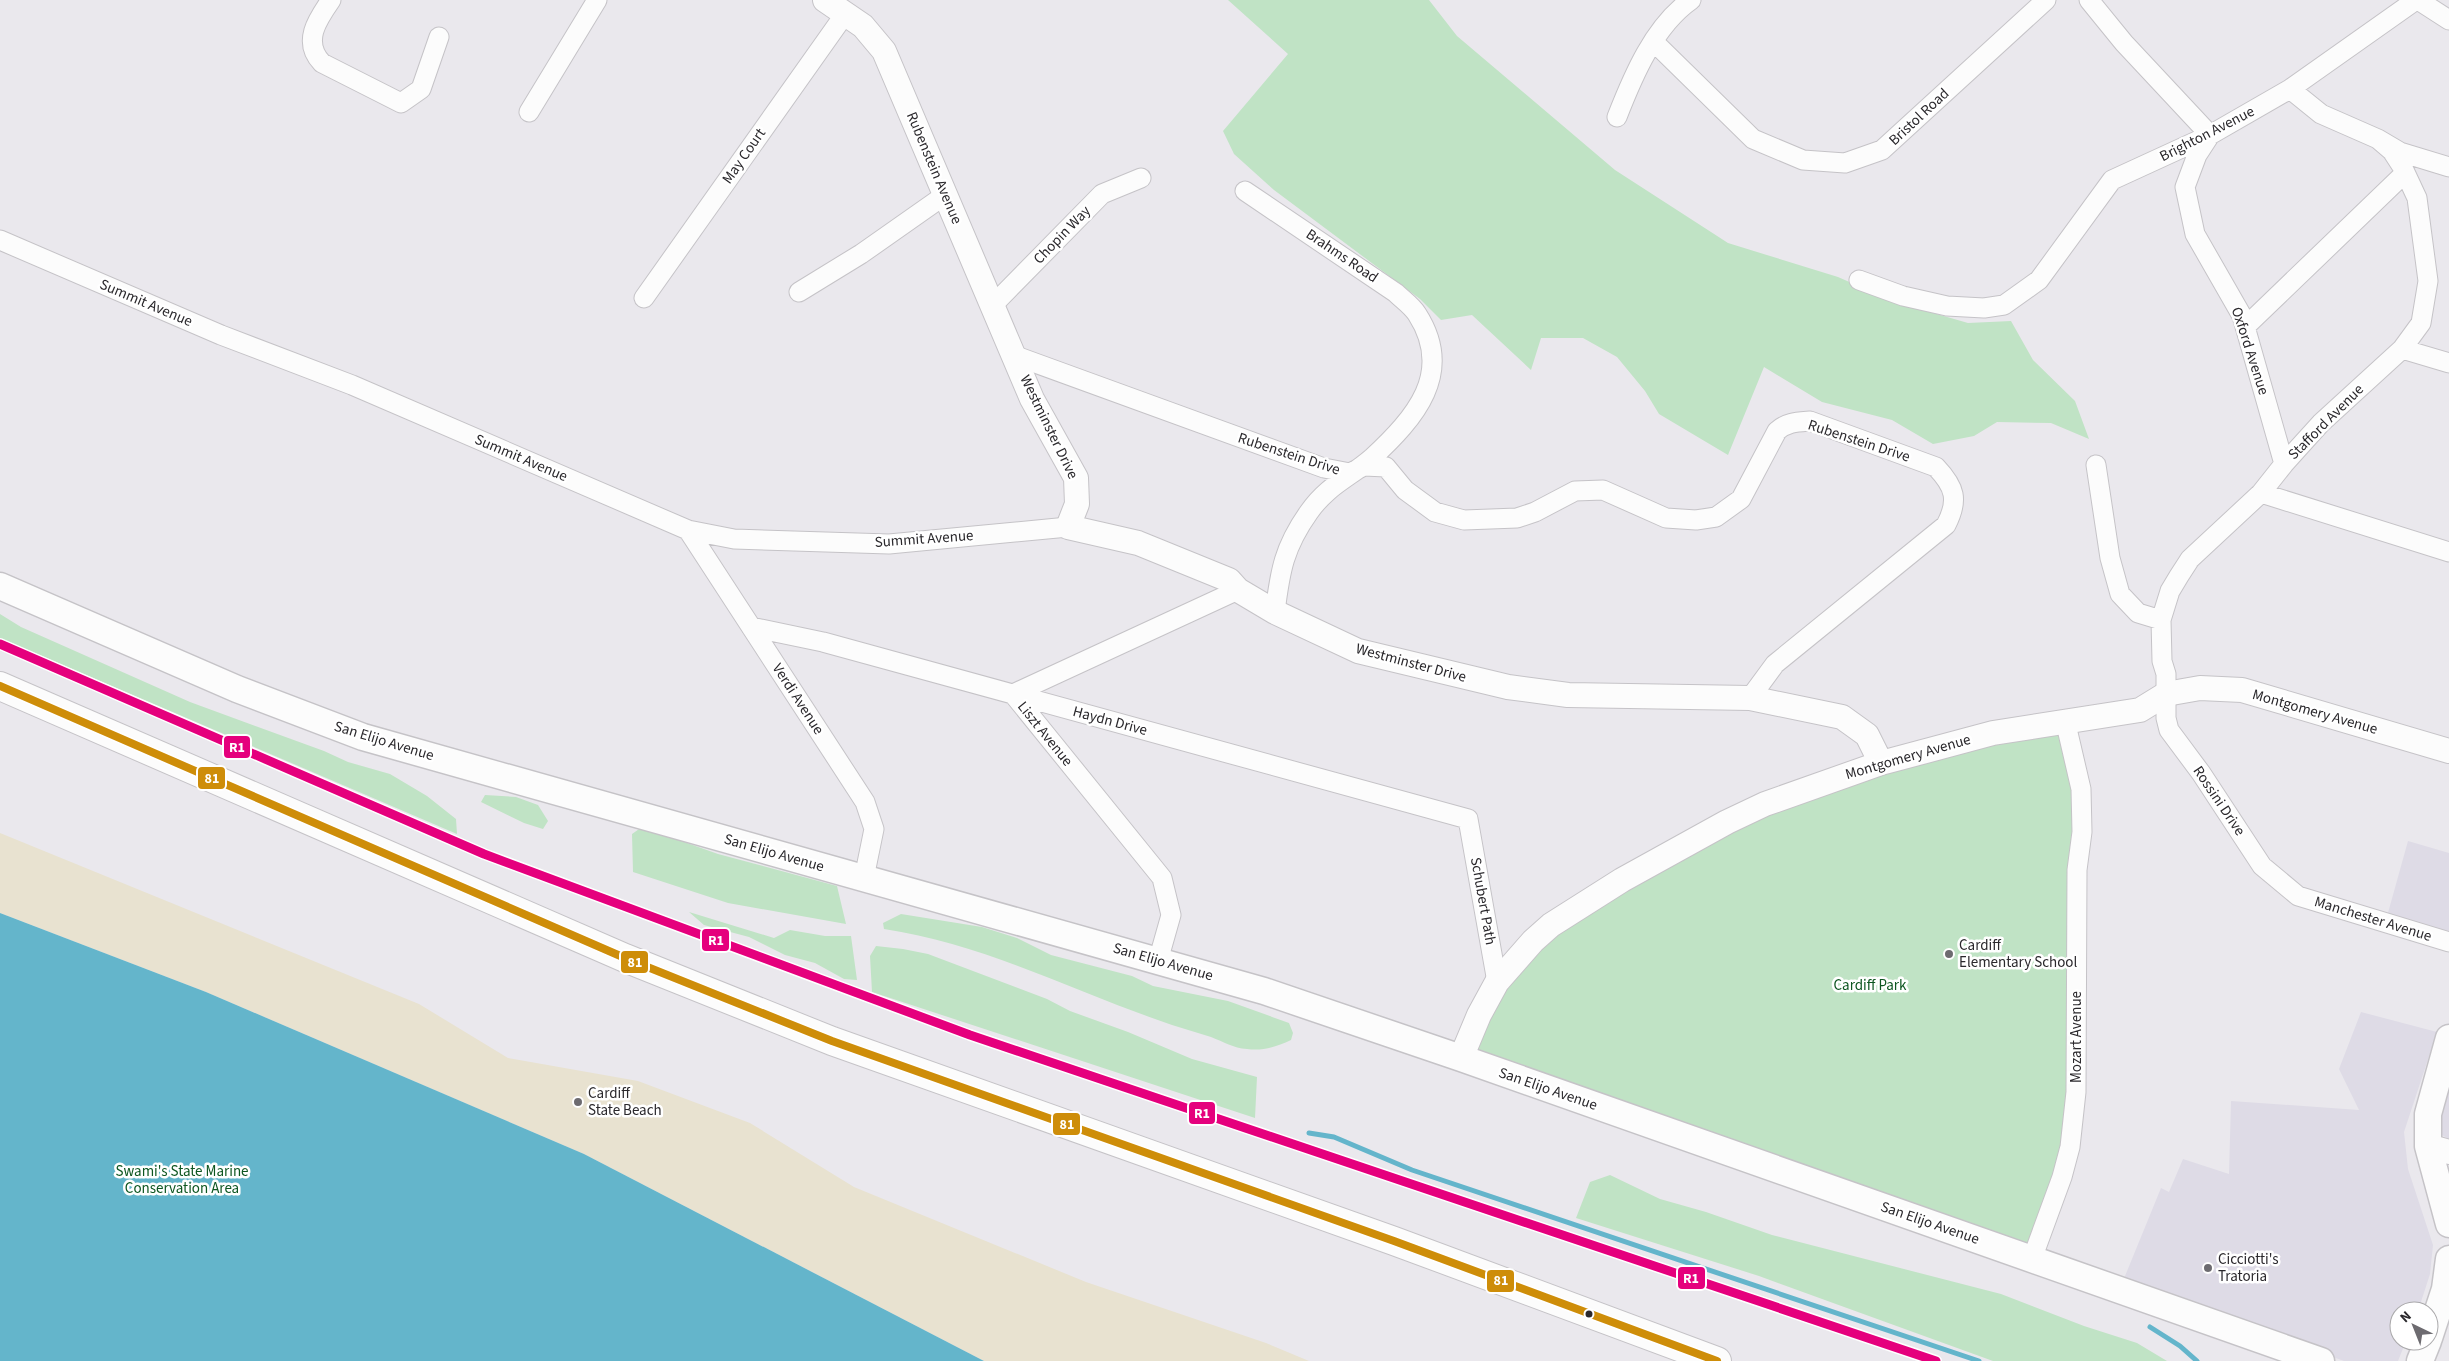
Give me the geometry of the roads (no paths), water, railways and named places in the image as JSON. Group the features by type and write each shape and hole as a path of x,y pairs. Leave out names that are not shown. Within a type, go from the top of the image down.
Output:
{"main road":[{"name":"San Elijo Avenue","path":"0,586 238,689 363,736 1264,991 1462,1058 2321,1361"},
{"path":"0,686 625,958 832,1041 1342,1222 1717,1361"},
{"path":"2449,1038 2428,1114 2438,1149 2449,1224"},
{"path":"2439,1307 2445,1289 2449,1260"}],"street":[{"path":"331,0 317,20 311,41 315,56 322,63 401,102 421,89 439,37"},
{"path":"529,112 597,0"},
{"name":"Rubenstein Avenue","path":"825,0 863,26 884,50 992,306 1016,356"},
{"path":"1617,117 1628,87 1666,23 1691,0"},
{"name":"Bristol Road","path":"1654,42 1753,139 1803,160 1846,163 1882,150 2046,0"},
{"path":"2089,0 2124,43 2210,135"},
{"path":"2417,0 2449,20"},
{"name":"Brighton Avenue","path":"1859,280 1921,301 1968,308 2004,305 2039,280 2065,247 2112,180 2210,135 2290,89 2417,0"},
{"name":"May Court","path":"644,298 845,14"},
{"path":"2290,89 2321,114 2378,139 2400,152 2449,167"},
{"name":"Oxford Avenue","path":"2210,135 2197,155 2185,187 2195,234 2232,296 2245,328 2284,464"},
{"name":"Stafford Avenue","path":"2166,694 2166,674 2162,661 2161,620 2170,591 2190,559 2262,493 2284,464 2321,423 2402,349 2422,322 2428,281 2417,198 2392,151 2378,139"},
{"path":"2245,328 2405,173"},
{"name":"Chopin Way","path":"992,306 1102,194 1141,178"},
{"name":"Brahms Road","path":"1245,191 1396,293 1417,313 1432,349 1431,381 1421,403 1409,419 1371,459 1350,473"},
{"path":"799,292 861,254 945,195"},
{"name":"Summit Avenue","path":"0,240 221,336 352,385 688,530 734,539 889,544 1068,527"},
{"path":"2402,349 2449,363"},
{"name":"Rubenstein Drive","path":"1016,356 1324,468 1350,473 1364,466 1386,467 1405,490 1434,512 1464,520 1517,518 1535,512 1575,490 1603,490 1666,518 1696,520 1716,517 1741,499 1777,431 1784,424 1810,421 1936,467 1949,480 1954,493 1953,512 1946,525 1775,664 1750,698"},
{"name":"Westminster Drive","path":"1016,356 1032,399 1076,478 1076,504 1068,527 1138,542 1229,580 1238,590 1275,612 1358,651 1508,687 1568,695 1750,698 1842,717 1867,735 1881,763"},
{"path":"2096,465 2110,558 2120,594 2138,613 2161,620"},
{"path":"1275,612 1280,570 1287,548 1309,512 1332,486 1350,473"},
{"path":"2262,493 2449,552"},
{"name":"Verdi Avenue","path":"688,530 866,802 874,829 864,878"},
{"name":"Liszt Avenue","path":"1158,961 1171,916 1162,878 1013,694 1238,590"},
{"name":"Haydn Drive","path":"751,627 823,642 1468,819"},
{"name":"Montgomery Avenue","path":"1462,1058 1479,1015 1497,982 1533,941 1551,925 1622,880 1765,804 1881,763 1993,733 2066,720 2140,710 2166,694 2200,688 2242,690 2449,751"},
{"name":"Rossini Drive","path":"2166,694 2166,718 2169,730 2201,773 2262,866 2298,896"},
{"name":"Mozart Avenue","path":"2032,1259 2062,1177 2070,1147 2076,1092 2078,870 2082,832 2080,789 2066,720"},
{"name":"Schubert Path","path":"1468,819 1497,982"},
{"name":"Manchester Avenue","path":"2298,896 2449,942"}],"water":[{"name":"Swami's State Marine Conservation Area","path":"0,913 206,992 584,1154 984,1361 0,1361"}],"waterway":[{"path":"1309,1133 1334,1137 1412,1170 1979,1361"},
{"path":"2150,1327 2180,1346 2197,1361"}],"place":[{"name":"Cardiff Elementary School","path":"1949,954"},
{"name":"Cardiff State Beach","path":"578,1102"},
{"name":"Cicciotti's Tratoria","path":"2208,1268"}],"park label":[{"name":"Cardiff Park","path":"1870,985"}]}
